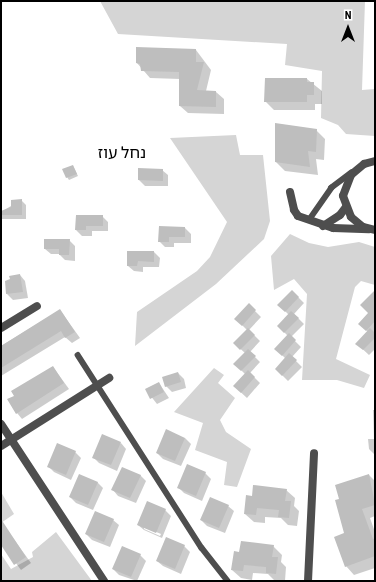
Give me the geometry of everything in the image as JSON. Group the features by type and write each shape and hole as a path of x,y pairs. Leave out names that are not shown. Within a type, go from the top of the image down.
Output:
{"street":[{"path":"372,229 357,223 346,207 344,188 356,168 375,161"},
{"path":"290,192 294,210 298,216 323,226 372,229"},
{"path":"323,226 335,219 346,207"},
{"path":"1,328 37,306"},
{"path":"1,446 109,378"},
{"path":"1,424 104,581"},
{"path":"308,581 314,453"}],"lane":[{"path":"308,220 331,188 356,168"},
{"path":"78,355 202,548 228,581"}],"shaded area":[{"path":"100,1 365,1 362,90 375,89 375,136 346,134 338,125 321,118 322,71 285,65 287,44 118,34"},
{"path":"236,135 240,155 263,155 270,221 264,239 216,284 135,346 137,312 197,271 210,257 227,222 170,138"},
{"path":"290,234 309,243 328,247 359,242 375,247 375,285 361,281 355,287 336,359 370,375 364,388 337,380 302,380 307,294 294,279 274,290 271,256"},
{"path":"214,368 224,375 218,383 235,398 220,420 226,432 251,449 237,487 224,485 227,462 195,450 203,423 174,412"},
{"path":"1,492 14,514 1,523"},
{"path":"56,532 92,581 1,581 1,554 11,569 33,557 32,552"}],"building":[{"path":"136,47 196,49 196,62 204,62 197,90 216,91 216,107 179,106 179,72 141,71 140,64 136,63"},
{"path":"265,78 307,78 307,82 314,82 314,95 307,95 307,102 264,102"},
{"path":"275,123 317,129 316,152 308,151 310,167 275,162"},
{"path":"73,165 77,174 66,178 62,169"},
{"path":"138,168 163,169 163,181 138,180"},
{"path":"22,199 22,215 1,215 1,211 11,207 11,200"},
{"path":"76,215 103,215 103,226 86,226 86,230 75,230"},
{"path":"159,226 185,227 185,237 169,237 169,242 158,242"},
{"path":"44,239 70,239 69,255 59,255 59,249 44,249"},
{"path":"127,251 154,251 154,262 138,261 137,266 127,266"},
{"path":"20,274 23,292 6,294 5,281 10,279 9,276"},
{"path":"292,290 299,297 285,312 277,305"},
{"path":"375,290 375,321 366,331 358,324 368,313 360,305"},
{"path":"249,303 256,310 242,326 234,319"},
{"path":"60,309 75,332 65,338 61,331 1,368 1,346"},
{"path":"291,311 299,318 284,333 277,326"},
{"path":"248,328 255,335 240,350 233,343"},
{"path":"370,328 375,333 375,338 363,350 355,344"},
{"path":"289,333 296,340 282,356 274,349"},
{"path":"248,349 256,356 241,371 233,364"},
{"path":"289,353 297,360 282,376 275,369"},
{"path":"53,366 64,383 16,414 7,399 14,396 11,391"},
{"path":"248,370 255,377 241,393 233,386"},
{"path":"178,372 181,382 165,387 162,377"},
{"path":"159,382 164,392 150,399 145,389"},
{"path":"166,429 185,438 175,461 156,453"},
{"path":"102,434 121,442 111,465 92,458"},
{"path":"57,443 76,451 66,475 47,467"},
{"path":"187,464 206,472 196,496 177,488"},
{"path":"122,467 141,475 130,498 111,490"},
{"path":"79,474 98,482 88,505 69,497"},
{"path":"369,474 375,505 362,509 373,539 375,538 375,556 345,567 334,537 344,533 335,500 339,499 335,485"},
{"path":"253,485 287,489 285,501 291,501 289,518 278,517 279,510 257,508 256,515 244,514 246,495 252,496"},
{"path":"210,497 229,505 219,528 200,520"},
{"path":"147,501 166,509 156,533 137,525"},
{"path":"95,511 114,519 104,542 85,534"},
{"path":"1,519 26,557 14,565 1,545"},
{"path":"166,537 185,545 175,569 156,561"},
{"path":"241,541 274,545 272,557 278,557 276,574 266,573 266,567 244,565 243,571 231,570 234,551 239,552"},
{"path":"122,546 141,554 131,577 112,569"}],"district":[{"name":"נחל עוז","path":"122,153"}]}
